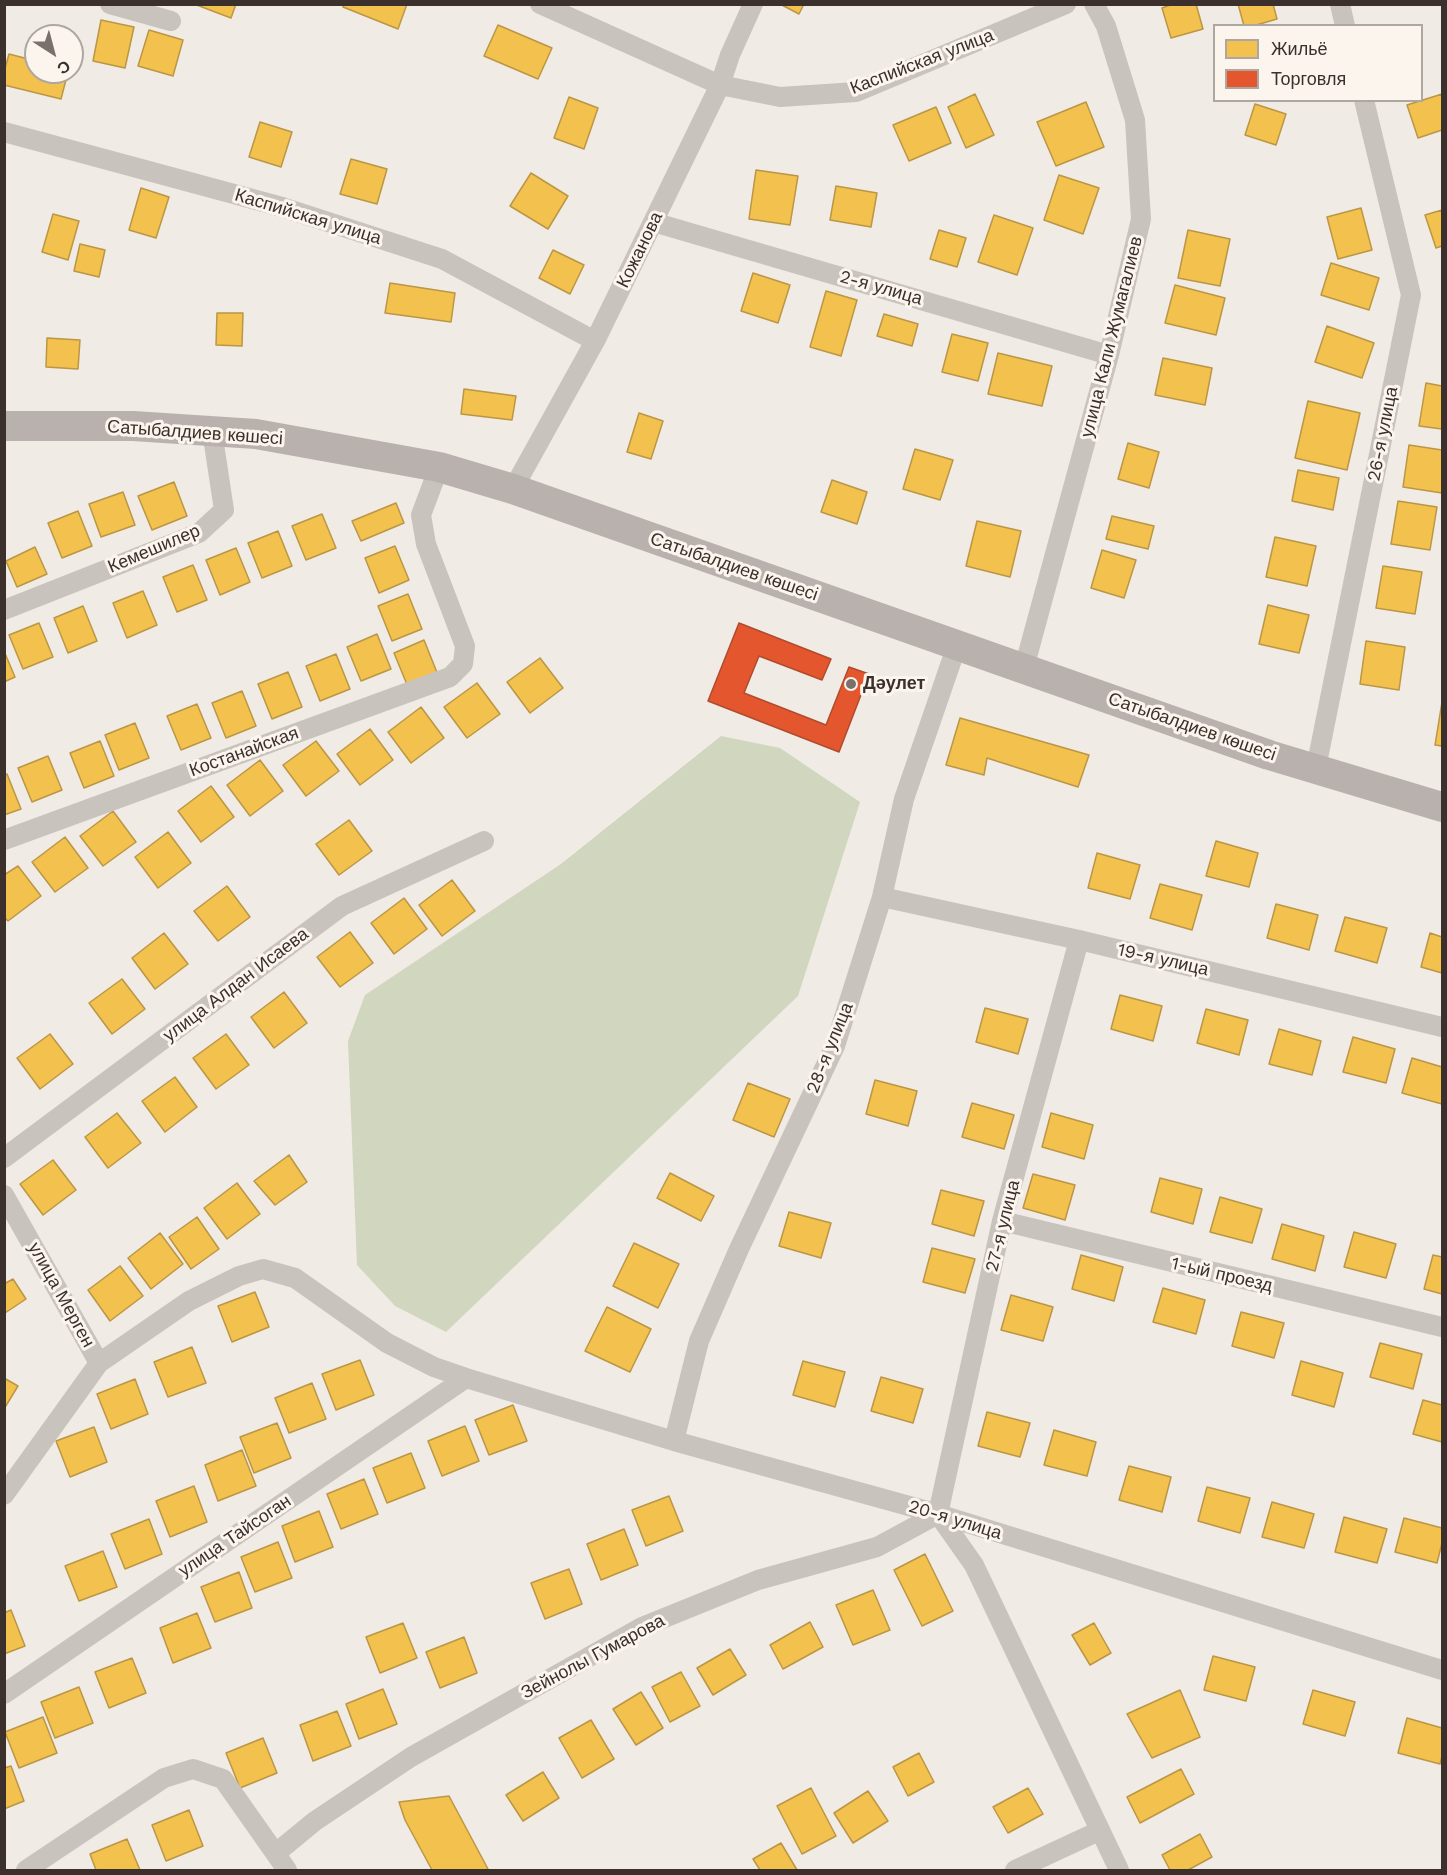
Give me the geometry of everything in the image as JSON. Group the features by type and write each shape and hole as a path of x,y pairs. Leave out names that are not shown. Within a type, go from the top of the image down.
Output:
{"main road":[{"name":"Сатыбалдиев көшесі","path":"4,426 133,426 256,434 439,467 513,489 1269,755 1443,807"}],"street":[{"path":"110,4 171,21"},
{"name":"Каспийская улица","path":"540,4 720,85 780,98 856,92 1066,4"},
{"name":"Кожанова","path":"513,489 595,341 720,85 730,55 753,4"},
{"name":"улица Кали Жумагалиев","path":"1024,668 1109,355 1141,219 1135,120 1106,26 1094,4"},
{"path":"1340,4 1345,24"},
{"name":"26-я улица","path":"1316,768 1411,295 1364,102"},
{"name":"Каспийская улица","path":"4,132 282,207 442,259 595,341"},
{"name":"2-я улица","path":"653,222 1109,355"},
{"name":"Кемешилер","path":"4,610 199,534 224,510 212,431"},
{"name":"Костанайская","path":"4,840 450,677 463,664 465,646 426,544 422,515 439,467"},
{"name":"28-я улица","path":"675,1441 699,1341 739,1249 835,1046 882,897 903,800 957,645"},
{"name":"улица Алдан Исаева","path":"4,1158 342,906 484,841"},
{"name":"19-я улица","path":"882,897 1079,940 1443,1027"},
{"name":"27-я улица","path":"938,1514 1002,1221 1079,940"},
{"name":"улица Мерген","path":"4,1195 99,1363"},
{"name":"1-ый проезд","path":"1002,1221 1443,1328"},
{"name":"20-я улица","path":"99,1363 189,1300 239,1276 263,1269 295,1278 387,1343 434,1367 465,1378 675,1441 938,1514 1443,1670"},
{"path":"4,1495 99,1363"},
{"name":"улица Тайсоган","path":"4,1694 465,1378"},
{"path":"938,1514 974,1565 1119,1870"},
{"name":"Зейнолы Гумарова","path":"276,1853 315,1821 411,1757 642,1627 758,1580 877,1547 938,1514"},
{"path":"26,1870 164,1778 193,1769 223,1779 287,1870"},
{"path":"1015,1870 1099,1831"}],"green space":[{"path":"721,736 780,748 860,802 798,996 446,1332 395,1306 357,1265 348,1041 365,995 561,864"}],"building: Жильё":[{"path":"194,4 236,4 231,18"},
{"path":"344,4 407,4 398,29 343,7"},
{"path":"780,4 804,4 799,14"},
{"path":"1173,4 1196,4 1203,29 1171,38 1162,8"},
{"path":"1238,4 1273,4 1277,19 1260,24 1243,24"},
{"path":"101,20 134,27 125,68 93,61"},
{"path":"498,25 552,48 538,79 484,56"},
{"path":"149,30 183,40 173,76 138,66"},
{"path":"9,54 24,58 24,84 65,84 61,99 4,85 4,72"},
{"path":"975,94 994,135 966,148 948,107"},
{"path":"1442,94 1442,130 1418,138 1407,105 1423,102 1423,100"},
{"path":"569,97 598,108 584,149 554,138"},
{"path":"1086,102 1104,147 1056,166 1037,122"},
{"path":"1255,104 1286,114 1276,145 1245,135"},
{"path":"936,107 951,143 909,161 893,125"},
{"path":"260,122 292,132 281,167 249,157"},
{"path":"351,159 387,169 377,204 340,194"},
{"path":"756,170 798,176 790,225 749,219"},
{"path":"531,173 568,196 548,229 510,206"},
{"path":"1059,175 1099,188 1083,234 1044,220"},
{"path":"836,186 877,193 871,227 830,220"},
{"path":"141,188 169,197 156,238 129,230"},
{"path":"1361,208 1372,250 1338,259 1327,217"},
{"path":"1442,210 1442,246 1436,248 1425,215"},
{"path":"53,214 79,221 68,260 42,252"},
{"path":"994,215 1033,228 1017,275 978,262"},
{"path":"939,230 966,238 957,267 930,259"},
{"path":"1188,230 1230,239 1220,286 1178,278"},
{"path":"80,244 105,250 99,277 74,271"},
{"path":"553,250 584,265 570,294 539,278"},
{"path":"1331,263 1379,278 1369,310 1321,295"},
{"path":"753,273 790,285 778,323 741,311"},
{"path":"390,283 455,293 451,322 385,313"},
{"path":"1175,285 1225,298 1216,335 1165,323"},
{"path":"826,291 857,300 841,356 810,347"},
{"path":"217,313 243,313 242,346 216,345"},
{"path":"884,314 918,324 912,346 877,336"},
{"path":"1327,326 1374,343 1362,378 1315,362"},
{"path":"952,334 988,343 978,381 942,372"},
{"path":"47,338 80,340 78,369 46,367"},
{"path":"998,353 1052,366 1042,406 988,394"},
{"path":"1163,358 1212,368 1205,405 1155,395"},
{"path":"1426,383 1442,386 1442,429 1419,426"},
{"path":"464,389 516,396 512,420 461,414"},
{"path":"1308,401 1360,413 1347,470 1295,458"},
{"path":"639,413 663,421 651,459 627,452"},
{"path":"1128,443 1159,452 1149,488 1118,479"},
{"path":"1409,445 1442,450 1442,493 1403,487"},
{"path":"915,449 953,460 940,500 903,489"},
{"path":"1298,470 1339,478 1333,510 1292,501"},
{"path":"832,480 867,492 857,524 821,512"},
{"path":"174,482 187,516 152,530 138,496"},
{"path":"123,492 135,525 101,537 89,504"},
{"path":"1398,501 1437,507 1430,550 1391,544"},
{"path":"396,503 404,523 361,541 352,521"},
{"path":"78,511 92,546 62,558 48,523"},
{"path":"322,514 336,548 306,560 292,526"},
{"path":"1112,516 1154,526 1148,549 1106,539"},
{"path":"977,521 1021,531 1010,577 966,566"},
{"path":"278,531 292,566 262,578 248,543"},
{"path":"1275,537 1316,546 1307,586 1266,577"},
{"path":"395,546 409,580 379,593 365,558"},
{"path":"35,547 47,574 17,587 6,561"},
{"path":"236,548 250,582 220,595 206,560"},
{"path":"1102,550 1136,560 1124,598 1091,588"},
{"path":"193,565 207,600 177,612 163,577"},
{"path":"1383,566 1422,572 1415,614 1376,608"},
{"path":"143,591 157,625 127,638 113,603"},
{"path":"408,594 422,629 392,641 378,606"},
{"path":"1268,605 1309,615 1299,653 1259,644"},
{"path":"83,606 97,641 68,653 54,618"},
{"path":"39,623 53,657 23,669 9,635"},
{"path":"377,634 391,669 361,681 347,647"},
{"path":"424,640 438,675 408,687 394,653"},
{"path":"1366,641 1405,647 1399,690 1360,684"},
{"path":"4,651 15,677 4,682"},
{"path":"336,654 350,689 320,701 306,666"},
{"path":"540,658 563,688 530,713 507,682"},
{"path":"288,672 302,707 272,719 258,684"},
{"path":"477,683 500,714 467,738 444,707"},
{"path":"242,691 256,726 226,738 212,703"},
{"path":"1442,702 1442,746 1435,745"},
{"path":"197,704 211,738 181,750 167,716"},
{"path":"421,707 444,738 411,763 388,732"},
{"path":"960,718 1089,755 1078,787 987,758 984,775 946,765"},
{"path":"135,723 149,758 119,770 105,735"},
{"path":"370,729 393,760 360,785 337,754"},
{"path":"100,741 114,776 84,788 70,753"},
{"path":"316,741 339,771 306,796 283,765"},
{"path":"48,756 62,790 32,802 18,768"},
{"path":"260,760 283,791 250,816 227,785"},
{"path":"7,774 21,809 4,815 4,775"},
{"path":"211,786 234,817 201,842 178,811"},
{"path":"113,811 136,842 103,866 80,836"},
{"path":"349,820 372,851 339,875 316,844"},
{"path":"168,832 191,863 158,888 135,857"},
{"path":"65,837 88,868 55,892 32,862"},
{"path":"1216,841 1258,853 1249,887 1206,876"},
{"path":"1097,853 1140,865 1130,899 1088,888"},
{"path":"18,866 41,896 8,921 4,917 4,875"},
{"path":"452,880 475,911 442,936 419,905"},
{"path":"1160,884 1202,895 1192,930 1150,918"},
{"path":"227,886 250,917 218,941 194,911"},
{"path":"404,898 427,929 394,954 371,923"},
{"path":"1276,904 1318,915 1309,950 1267,938"},
{"path":"1345,917 1387,928 1377,963 1335,951"},
{"path":"350,932 373,963 340,987 317,957"},
{"path":"164,933 188,964 155,989 132,958"},
{"path":"1430,933 1442,937 1442,973 1421,967"},
{"path":"122,979 145,1009 112,1034 89,1003"},
{"path":"284,992 307,1023 274,1048 251,1017"},
{"path":"1120,995 1162,1006 1153,1041 1111,1029"},
{"path":"985,1008 1028,1019 1018,1054 976,1042"},
{"path":"1206,1009 1248,1020 1239,1055 1197,1043"},
{"path":"1279,1029 1321,1041 1312,1075 1269,1064"},
{"path":"50,1034 73,1064 40,1089 17,1058"},
{"path":"226,1034 249,1065 216,1089 193,1058"},
{"path":"1353,1037 1395,1049 1386,1083 1343,1072"},
{"path":"1412,1058 1442,1067 1442,1104 1402,1093"},
{"path":"175,1077 197,1107 165,1132 142,1101"},
{"path":"875,1080 917,1091 908,1126 866,1114"},
{"path":"748,1083 790,1099 774,1137 733,1120"},
{"path":"972,1103 1014,1115 1004,1149 962,1137"},
{"path":"117,1113 141,1143 108,1168 85,1137"},
{"path":"1051,1113 1093,1125 1084,1159 1042,1147"},
{"path":"289,1155 307,1182 275,1205 254,1181"},
{"path":"53,1160 76,1190 43,1215 20,1184"},
{"path":"670,1173 714,1196 701,1221 657,1198"},
{"path":"1033,1174 1075,1185 1065,1220 1023,1208"},
{"path":"1160,1178 1202,1189 1193,1224 1151,1212"},
{"path":"237,1183 260,1214 227,1239 204,1208"},
{"path":"941,1190 984,1201 974,1236 932,1224"},
{"path":"1220,1197 1262,1209 1252,1243 1210,1232"},
{"path":"789,1212 831,1223 821,1258 779,1246"},
{"path":"197,1217 219,1249 191,1269 169,1237"},
{"path":"1282,1224 1324,1236 1315,1271 1272,1259"},
{"path":"1354,1232 1396,1244 1386,1278 1344,1267"},
{"path":"160,1233 183,1264 151,1289 128,1258"},
{"path":"634,1243 679,1264 658,1308 613,1286"},
{"path":"932,1248 975,1259 965,1293 923,1282"},
{"path":"1081,1255 1123,1267 1114,1301 1072,1289"},
{"path":"1433,1255 1442,1257 1442,1294 1424,1289"},
{"path":"120,1266 143,1296 110,1321 88,1290"},
{"path":"13,1279 26,1299 5,1313 4,1284"},
{"path":"1163,1288 1205,1300 1196,1334 1153,1322"},
{"path":"255,1292 269,1327 232,1342 218,1306"},
{"path":"1011,1295 1053,1307 1043,1341 1001,1330"},
{"path":"607,1307 651,1329 630,1372 585,1351"},
{"path":"1241,1312 1284,1323 1274,1358 1232,1346"},
{"path":"1380,1343 1422,1354 1413,1389 1370,1377"},
{"path":"192,1347 206,1383 168,1397 154,1362"},
{"path":"360,1360 374,1395 336,1410 322,1374"},
{"path":"803,1361 845,1372 835,1407 793,1395"},
{"path":"1301,1361 1343,1373 1334,1407 1292,1395"},
{"path":"881,1377 923,1389 913,1423 871,1411"},
{"path":"4,1378 18,1386 4,1409"},
{"path":"135,1379 148,1414 111,1429 97,1394"},
{"path":"312,1383 326,1419 289,1433 275,1398"},
{"path":"1423,1400 1442,1405 1442,1442 1413,1434"},
{"path":"513,1405 527,1441 489,1455 475,1420"},
{"path":"987,1412 1030,1423 1020,1457 978,1446"},
{"path":"277,1423 291,1458 254,1473 240,1437"},
{"path":"465,1426 479,1461 442,1476 428,1441"},
{"path":"94,1427 107,1462 70,1477 56,1441"},
{"path":"1054,1430 1096,1442 1087,1476 1044,1465"},
{"path":"242,1450 256,1486 218,1501 205,1465"},
{"path":"411,1453 425,1488 387,1503 373,1468"},
{"path":"1129,1466 1171,1477 1162,1512 1119,1500"},
{"path":"364,1479 378,1514 341,1529 327,1494"},
{"path":"194,1486 207,1522 170,1537 156,1501"},
{"path":"1207,1487 1250,1498 1240,1533 1198,1521"},
{"path":"669,1496 683,1531 646,1546 632,1510"},
{"path":"1272,1502 1314,1514 1304,1548 1262,1537"},
{"path":"319,1511 333,1547 295,1562 282,1526"},
{"path":"1344,1517 1387,1529 1377,1563 1335,1552"},
{"path":"1404,1518 1442,1528 1442,1543 1437,1563 1395,1552"},
{"path":"149,1519 162,1554 125,1569 111,1534"},
{"path":"624,1529 638,1565 601,1580 587,1544"},
{"path":"278,1542 292,1578 255,1592 241,1557"},
{"path":"103,1551 117,1587 79,1601 65,1566"},
{"path":"925,1554 953,1611 922,1626 894,1570"},
{"path":"569,1569 582,1604 545,1619 531,1583"},
{"path":"239,1572 252,1608 215,1622 201,1587"},
{"path":"873,1590 890,1630 853,1645 836,1605"},
{"path":"11,1610 25,1646 4,1654 4,1613"},
{"path":"197,1613 211,1648 173,1663 160,1628"},
{"path":"810,1622 823,1647 783,1669 770,1645"},
{"path":"403,1623 417,1658 380,1673 366,1637"},
{"path":"1094,1623 1111,1653 1090,1665 1072,1635"},
{"path":"464,1637 477,1673 440,1688 426,1652"},
{"path":"730,1649 746,1675 713,1695 697,1668"},
{"path":"1213,1656 1255,1667 1246,1701 1204,1690"},
{"path":"132,1658 146,1693 109,1708 95,1672"},
{"path":"681,1672 700,1706 670,1722 652,1687"},
{"path":"79,1687 93,1723 55,1738 41,1702"},
{"path":"383,1689 397,1724 359,1739 346,1704"},
{"path":"1180,1690 1200,1737 1152,1758 1127,1714"},
{"path":"1313,1690 1355,1702 1345,1736 1303,1724"},
{"path":"641,1692 663,1728 636,1745 613,1709"},
{"path":"337,1711 351,1746 313,1761 300,1725"},
{"path":"43,1717 57,1753 19,1768 5,1732"},
{"path":"1407,1718 1442,1728 1440,1764 1398,1753"},
{"path":"591,1720 614,1759 582,1778 559,1738"},
{"path":"263,1738 277,1773 240,1788 226,1753"},
{"path":"919,1753 934,1782 908,1796 893,1767"},
{"path":"11,1766 24,1801 4,1809 4,1768"},
{"path":"1181,1769 1194,1794 1140,1823 1127,1797"},
{"path":"543,1772 559,1798 523,1821 506,1795"},
{"path":"811,1788 836,1836 802,1854 777,1806"},
{"path":"1028,1788 1043,1814 1008,1833 993,1807"},
{"path":"868,1791 888,1821 853,1843 834,1813"},
{"path":"449,1796 488,1869 432,1870 405,1820 399,1802"},
{"path":"189,1810 203,1846 166,1861 152,1825"},
{"path":"1200,1834 1212,1857 1188,1870 1170,1870 1162,1855"},
{"path":"127,1839 140,1870 96,1870 90,1854"},
{"path":"781,1843 797,1870 760,1870 753,1859"}],"building: Торговля":[{"path":"739,623 831,659 822,680 759,656 744,693 826,725 849,667 869,674 839,752 708,701"}],"place":[{"name":"Дәулет","path":"851,684"}]}
